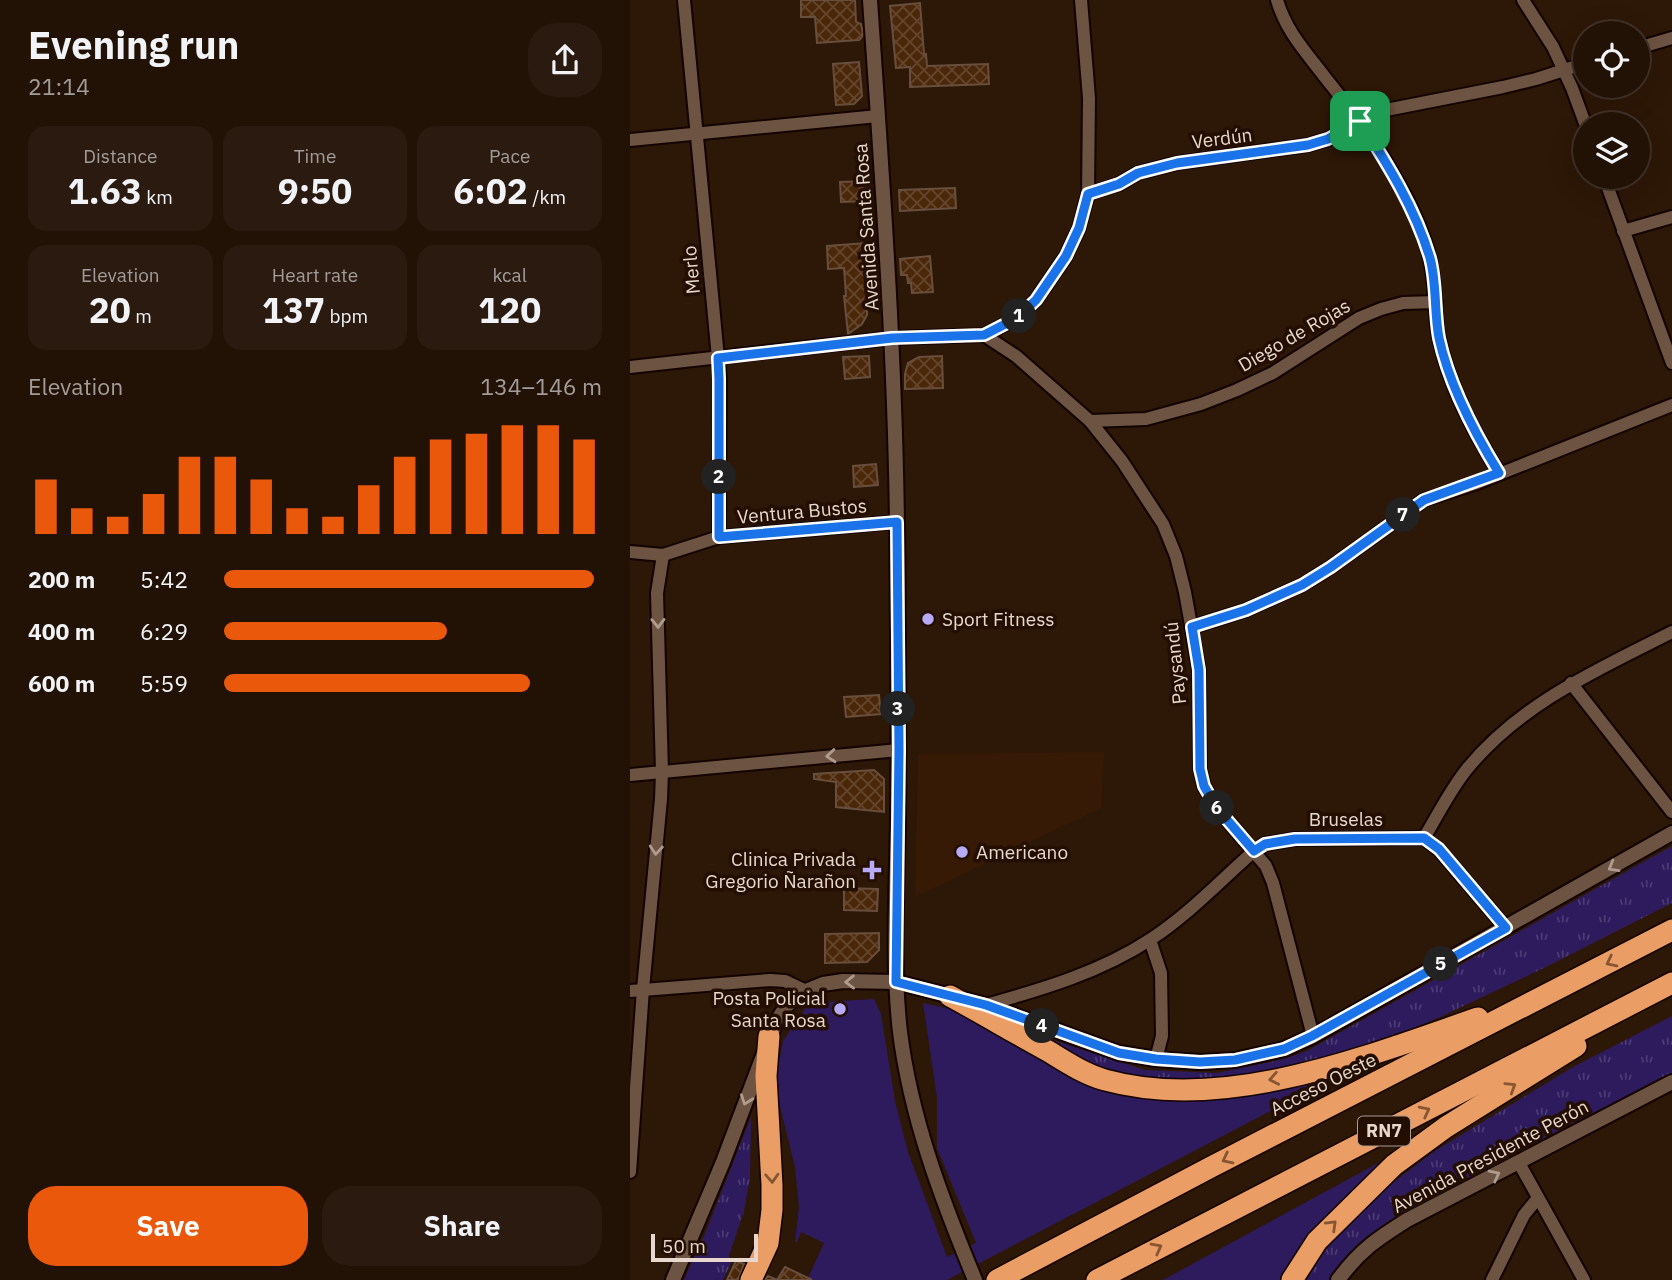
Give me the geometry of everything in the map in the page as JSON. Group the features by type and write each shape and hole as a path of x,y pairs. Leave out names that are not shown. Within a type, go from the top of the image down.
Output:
{"highway":[{"name":"Acceso Oeste","path":"997,1280 1672,930"},
{"path":"1292,1280 1317,1241 1394,1165 1446,1127 1672,985"},
{"name":"RN7","path":"1097,1280 1672,985"},
{"path":"950,996 1086,1073 1126,1084 1187,1090 1232,1086 1303,1074 1374,1054 1550,994"},
{"path":"751,1280 768,1243 772,1210 766,1076 769,1036"}],"street":[{"name":"Merlo","path":"684,0 718,358 719,537"},
{"name":"Avenida Santa Rosa","path":"870,0 892,338 899,750 896,982 900,1033 919,1127 934,1177 975,1280"},
{"path":"630,367 892,338 984,335 1017,318 1036,300 1066,256 1079,228 1088,194 1089,98 1081,0"},
{"path":"1277,0 1285,23 1360,121 1414,215 1431,262 1439,336 1447,366 1479,439 1499,473"},
{"path":"1523,0 1553,47 1581,112"},
{"path":"1650,44 1672,38"},
{"name":"Verdún","path":"1088,194 1119,184 1138,173 1177,163 1308,145 1328,139 1386,110 1503,87 1573,67"},
{"path":"630,140 878,116"},
{"path":"1608,189 1672,363"},
{"path":"1623,231 1672,217"},
{"name":"Diego de Rojas","path":"1090,421 1146,419 1200,404 1273,373 1359,318 1403,303 1436,302"},
{"name":"Paysandú","path":"984,335 1016,356 1090,421 1122,461 1163,524 1176,556 1199,670 1200,769 1204,786 1216,807 1266,866 1273,883 1312,1036"},
{"path":"1192,627 1246,610 1292,590 1331,567 1424,500 1672,405"},
{"name":"Ventura Bustos","path":"630,552 663,555 719,537 897,522"},
{"path":"630,1172 636,990 662,772 657,593 663,555"},
{"path":"1506,928 1439,849 1424,838 1466,770 1507,728 1571,683 1672,632"},
{"path":"1571,683 1672,812"},
{"path":"630,775 899,750"},
{"path":"673,1280 723,1162 769,1036 788,1005 806,991 822,984 843,981 896,982 986,1005 1119,1053 1200,1062 1235,1060 1284,1049 1312,1036 1672,833"},
{"name":"Bruselas","path":"986,1005 1077,977 1150,940 1265,844 1295,839 1424,838"},
{"path":"1150,940 1161,973 1162,1036 1156,1059"},
{"path":"636,990 770,980 785,981 806,991"},
{"name":"Avenida Presidente Perón","path":"1338,1280 1351,1262 1373,1242 1407,1220 1672,1082"},
{"path":"1519,1163 1584,1280"},
{"path":"1492,1280 1524,1215 1537,1199"}],"shaded area":[{"name":"Americano","path":"1104,752 1101,808 915,897 918,754"}],"green space":[{"path":"1672,846 1672,903 1546,967 1440,1017 1348,1056 1274,1073 1188,1082 1116,1074 1082,1061 1022,1030 1145,1070 1217,1073 1284,1059 1307,1051"},
{"path":"874,999 881,1014 895,1101 908,1152 947,1257 976,1243 937,1148 937,1098 923,1003 981,1019 1104,1087 1322,1078 1322,1081 1305,1093 947,1280 807,1280 824,1243 801,1232 795,1242 799,1207 795,1167 775,1086 783,1041 809,1003"},
{"path":"1672,1016 1672,1077 1399,1217 1339,1267 1333,1280 1307,1280 1321,1256 1349,1221 1382,1191 1435,1151 1573,1067"},
{"path":"751,1117 750,1178 744,1211 729,1256 731,1263 723,1280 684,1280 707,1229"},
{"path":"1404,1149 1283,1280 1163,1280"}],"building":[{"path":"801,0 855,0 856,22 861,24 863,35 859,40 817,43 815,17 801,17"},
{"path":"920,3 927,66 988,64 989,84 910,87 910,67 896,68 890,6"},
{"path":"859,62 862,96 854,104 836,105 833,64"},
{"path":"869,181 870,201 841,202 840,182"},
{"path":"955,188 956,208 900,211 899,190"},
{"path":"867,243 870,295 867,295 867,315 862,324 848,334 844,268 828,269 827,246"},
{"path":"930,256 933,292 912,293 907,275 901,275 900,259"},
{"path":"869,356 870,377 845,379 843,357"},
{"path":"942,356 943,388 905,389 908,363 919,357"},
{"path":"876,464 878,485 854,487 853,466"},
{"path":"879,695 881,714 846,717 844,697"},
{"path":"874,770 884,779 884,812 836,807 836,782 814,779 814,774"},
{"path":"844,888 878,889 877,911 844,910"},
{"path":"879,933 879,950 867,962 825,963 825,934"},
{"path":"736,1261 744,1264 738,1280 727,1280"},
{"path":"785,1267 812,1280 777,1280"}],"place":[{"name":"Sport Fitness","path":"928,619"},
{"name":"Americano","path":"962,852"},
{"name":"Clinica Privada Gregorio Ñarañon","path":"872,870"},
{"name":"Posta Policial Santa Rosa","path":"840,1009"}],"route":[{"path":"1360,121 1410,204 1431,262 1439,336 1447,366 1479,439 1499,473 1424,500 1302,585 1246,610 1192,627 1199,670 1200,769 1204,786 1216,807 1254,851 1265,844 1295,839 1424,838 1439,849 1506,928 1312,1036 1284,1049 1235,1060 1200,1062 1119,1053 986,1005 896,982 899,750 897,522 719,537 718,358 892,338 984,335 1017,318 1036,300 1052,279 1079,228 1088,194 1119,184 1138,173 1177,163 1308,145 1341,133 1360,121"}]}
